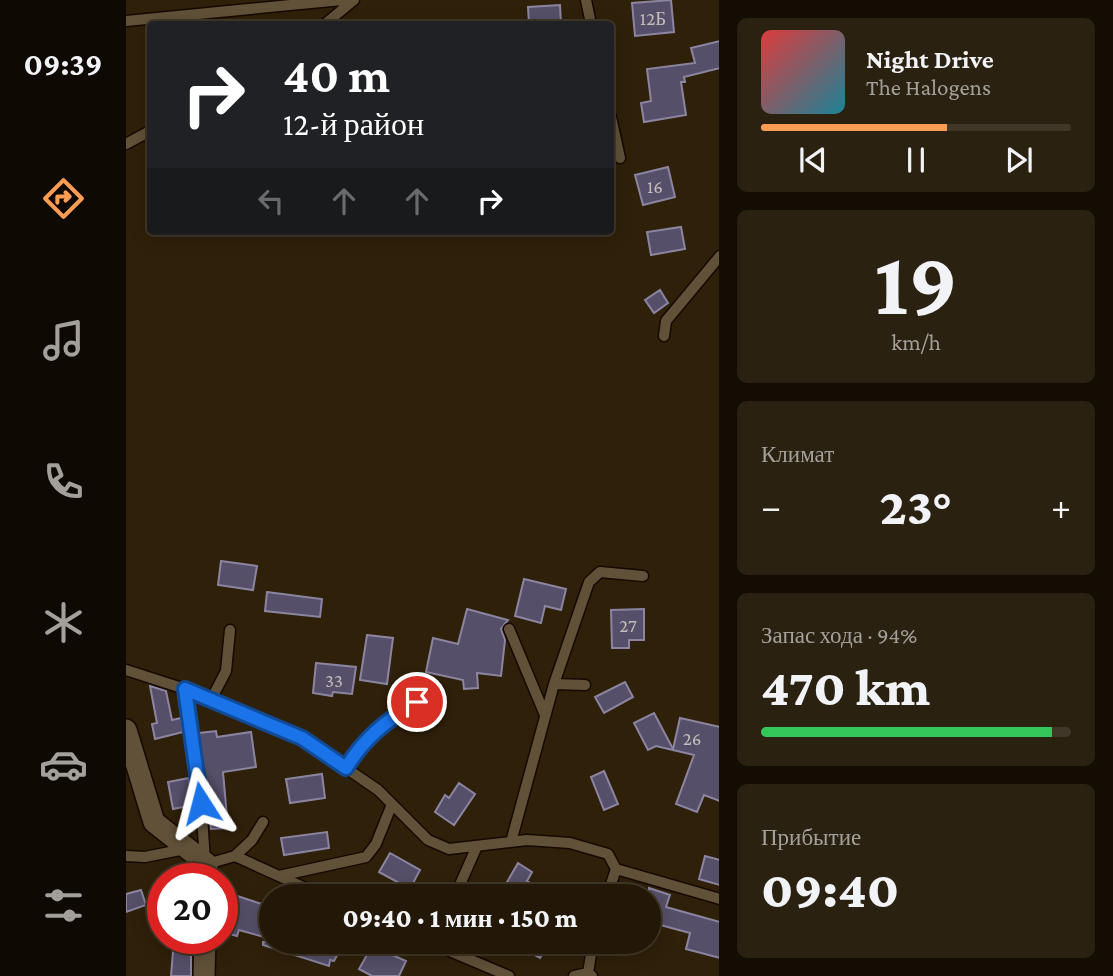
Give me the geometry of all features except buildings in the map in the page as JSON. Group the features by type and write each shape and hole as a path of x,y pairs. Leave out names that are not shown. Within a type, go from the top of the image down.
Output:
{"street":[{"path":"126,730 154,822 201,863"},
{"path":"204,976 205,954"}],"lane":[{"path":"126,21 342,0"},
{"path":"329,21 354,0"},
{"path":"586,0 590,21"},
{"path":"614,131 620,158"},
{"path":"126,144 147,133"},
{"path":"664,336 666,321 719,256"},
{"path":"511,842 554,684 589,582 600,572 643,576"},
{"path":"509,628 545,715"},
{"path":"211,699 226,671 230,631"},
{"path":"126,670 211,699 302,738 378,790 428,840 449,849 527,839 570,843 608,854 616,869 719,899"},
{"path":"554,684 585,685"},
{"path":"185,689 206,863"},
{"path":"346,768 360,746 386,721 417,702"},
{"path":"279,876 366,856 376,844 392,804"},
{"path":"220,863 235,856 252,840 263,822"},
{"path":"460,884 477,846"},
{"path":"126,856 145,857 188,849"},
{"path":"235,856 297,884"},
{"path":"611,884 616,869"},
{"path":"457,954 509,976"},
{"path":"574,976 590,974 592,954"}],"route":[{"path":"201,803 185,689 302,738 346,768 360,746 386,721 417,702"}]}
